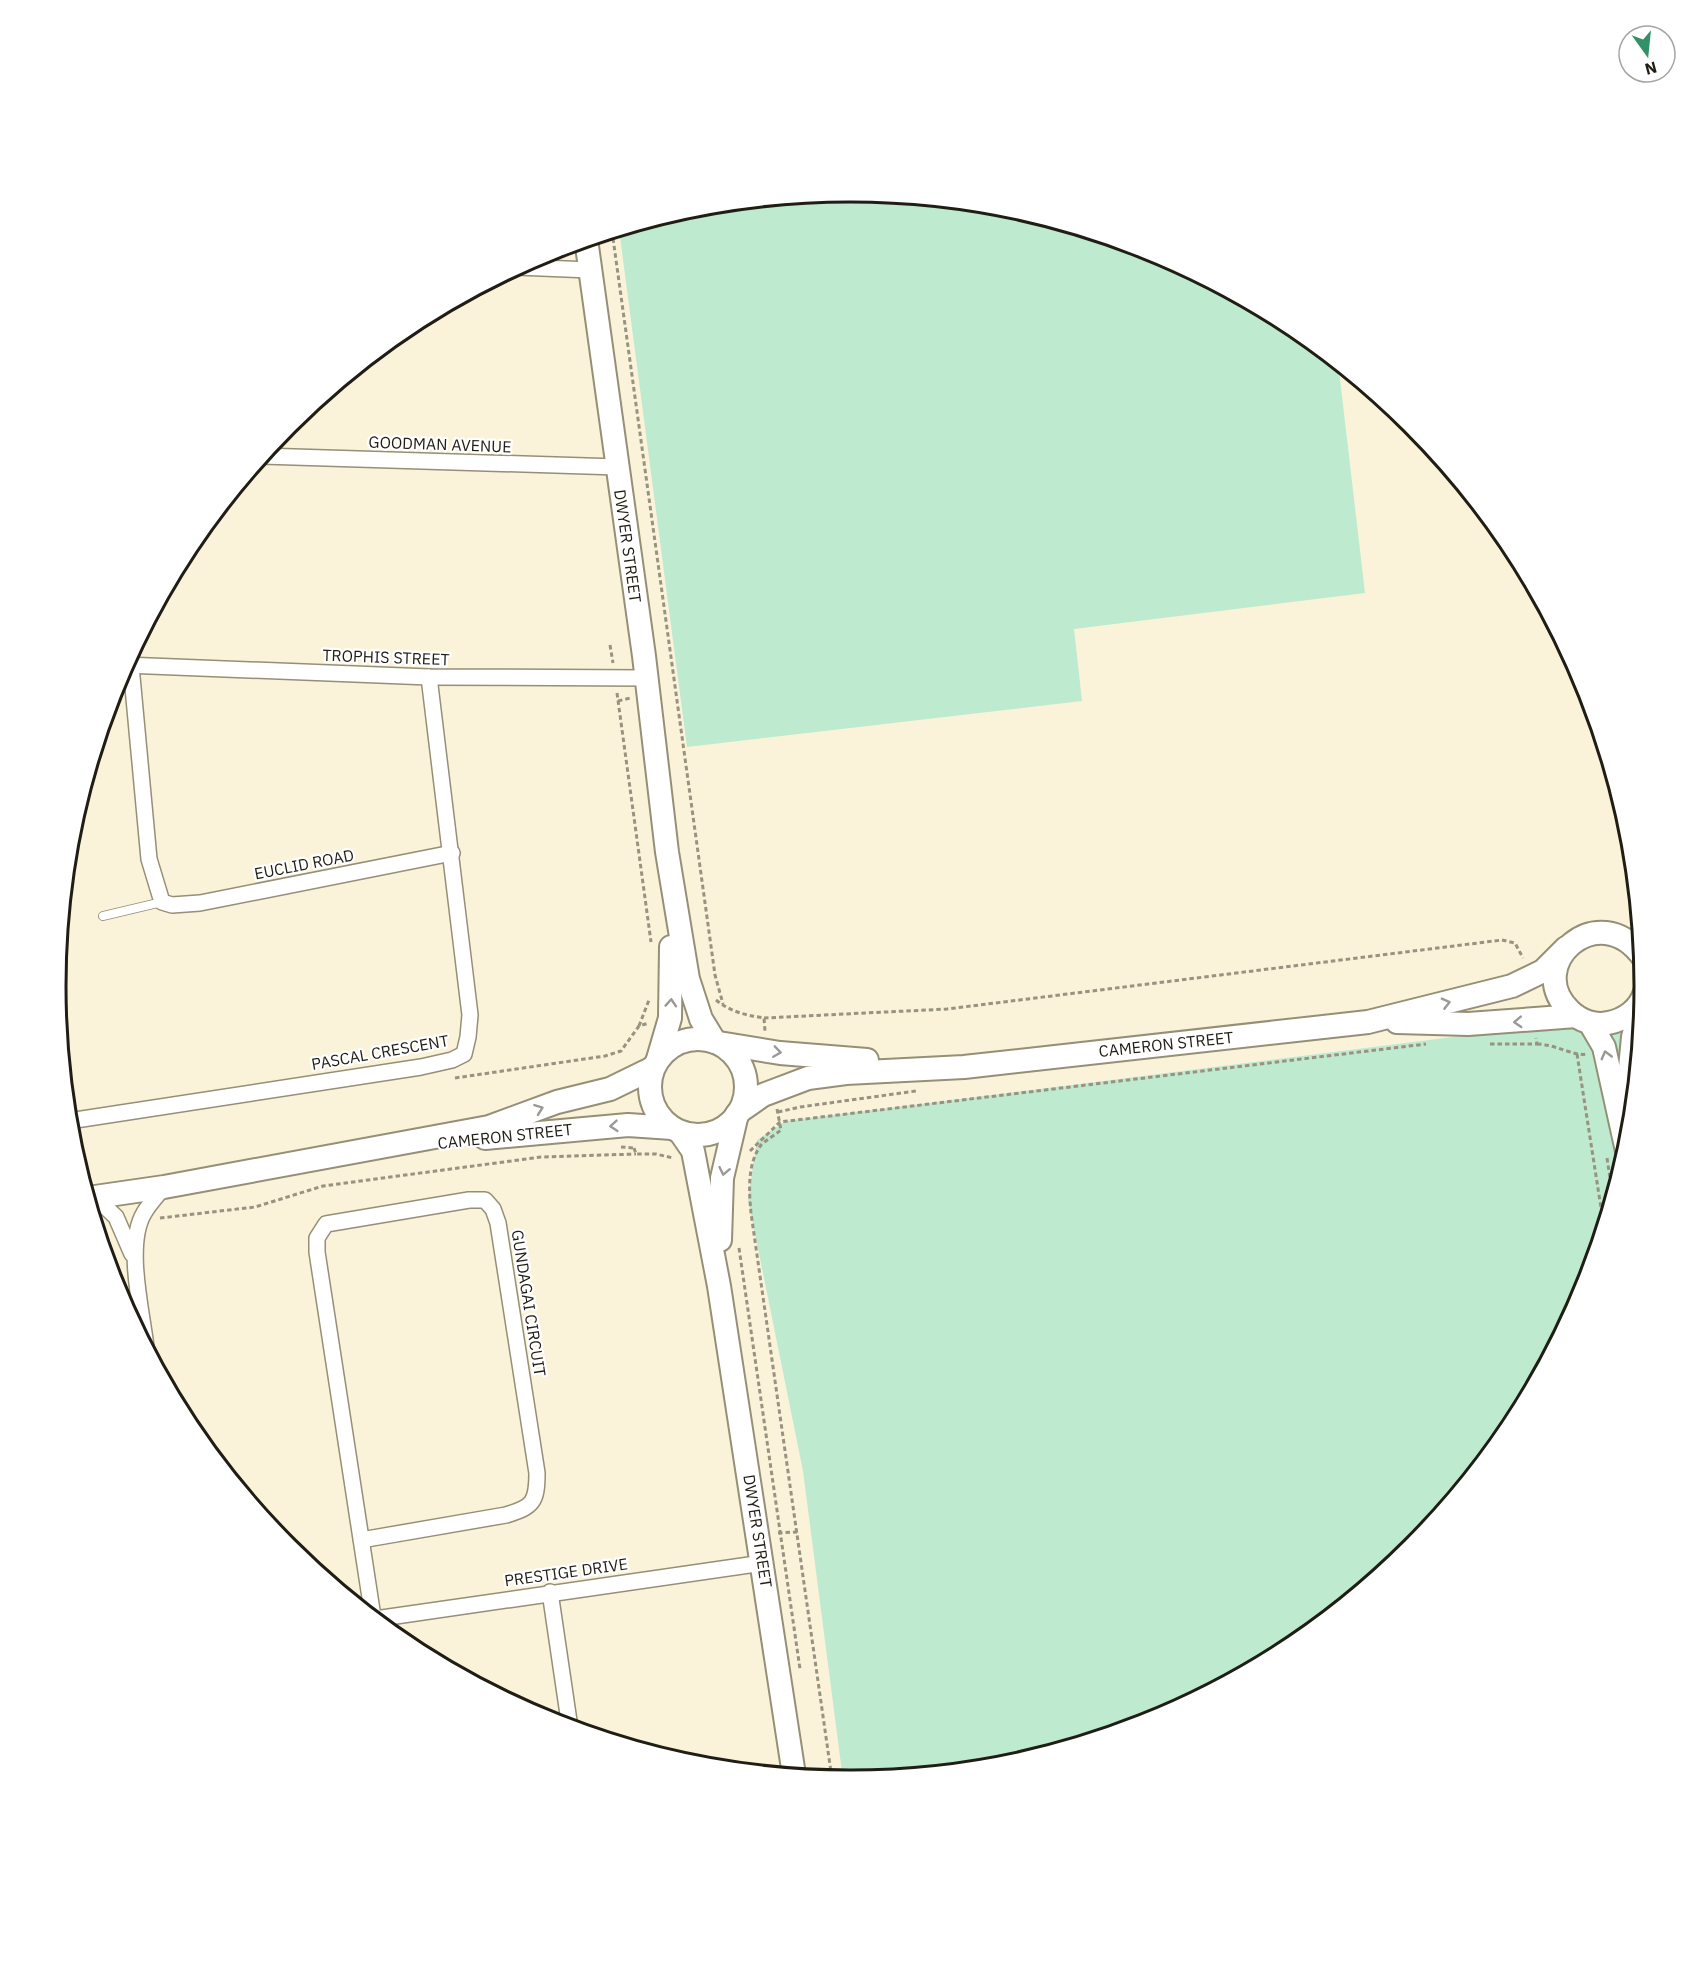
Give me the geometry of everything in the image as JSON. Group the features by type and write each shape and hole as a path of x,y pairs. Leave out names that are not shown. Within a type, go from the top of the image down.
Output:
{"street":[{"name":"DWYER STREET","path":"587,247 646,678 667,852 688,979 701,1019 717,1042"},
{"path":"535,268 590,270"},
{"name":"GOODMAN AVENUE","path":"273,456 618,467"},
{"name":"TROPHIS STREET","path":"135,666 429,677 646,678"},
{"name":"PASCAL CRESCENT","path":"78,1119 421,1067 452,1060 464,1054 470,1015 429,677"},
{"path":"129,678 149,859 162,902"},
{"name":"DWYER STREET","path":"655,1064 669,1018 673,967 667,852"},
{"name":"EUCLID ROAD","path":"162,902 172,906 193,904 452,853"},
{"name":"CAMERON STREET","path":"1368,1022 1503,988 1527,979 1543,971 1578,938 1592,933 1607,932 1627,940 1633,947"},
{"path":"1566,948 1558,962 1555,977 1557,992 1564,1006 1583,1020 1604,1047 1622,1125"},
{"name":"CAMERON STREET","path":"739,1113 763,1095 808,1078 846,1073 964,1067 1368,1022 1468,1024 1583,1020 1605,1024 1620,1020 1634,1009"},
{"path":"700,1038 717,1042 734,1055 744,1072 746,1092 739,1113 718,1131 693,1135 676,1130 654,1107 650,1095 655,1064 669,1048 683,1040 700,1038"},
{"name":"CAMERON STREET","path":"717,1042 791,1054 964,1067"},
{"name":"CAMERON STREET","path":"96,1197 489,1127 557,1102 610,1089 655,1064"},
{"name":"DWYER STREET","path":"718,1286 722,1178 739,1113"},
{"name":"CAMERON STREET","path":"339,1153 628,1125 676,1130"},
{"name":"DWYER STREET","path":"676,1130 693,1151 718,1286 763,1563 793,1768"},
{"path":"143,1324 136,1268 136,1237 143,1214 164,1187"},
{"name":"GUNDAGAI CIRCUIT","path":"361,1540 506,1515 527,1509 534,1499 537,1473 498,1223 493,1209 485,1200 469,1200 326,1224 317,1238 317,1252 361,1540 372,1607"},
{"path":"97,1202 116,1217 128,1240 136,1268"},
{"name":"PRESTIGE DRIVE","path":"385,1616 763,1563"},
{"path":"550,1592 569,1718"}],"lane":[{"name":"EUCLID ROAD","path":"103,916 162,902"}],"path":[{"path":"613,238 715,975 723,1006"},
{"path":"610,645 652,951"},
{"path":"764,1018 946,1009 1502,940 1515,943 1522,953 1527,979"},
{"path":"639,1026 650,991"},
{"path":"1483,1044 1537,1044 1534,1021"},
{"path":"749,1154 752,1147 780,1122 1428,1044"},
{"path":"1577,1054 1601,1210"},
{"path":"780,1122 781,1130 761,1145 749,1184 831,1770"},
{"path":"612,1147 634,1148"},
{"path":"141,1221 255,1207 323,1186 542,1157 636,1154"},
{"path":"738,1244 800,1673"},
{"path":"780,1533 797,1532"}],"green space":[{"path":"799,203 902,203 953,208 1004,217 1054,228 1103,243 1197,282 1286,334 1339,373 1365,593 1074,629 1082,701 687,747 620,236 697,217 748,208"},
{"path":"1634,1014 1628,1088 1620,1139 1593,1238 1575,1286 1554,1333 1503,1422 1473,1464 1440,1503 1368,1576 1328,1608 1243,1665 1197,1690 1151,1711 1054,1744 953,1764 902,1769 842,1771 803,1471 748,1199 757,1140 786,1121"}]}
